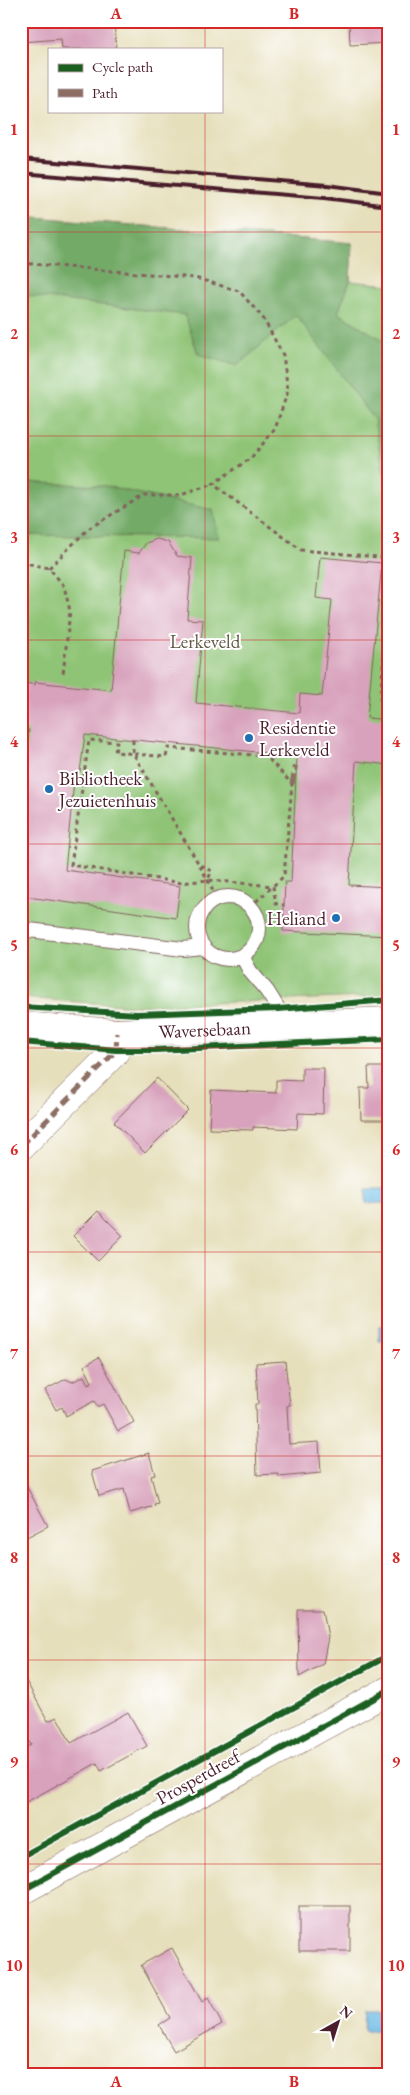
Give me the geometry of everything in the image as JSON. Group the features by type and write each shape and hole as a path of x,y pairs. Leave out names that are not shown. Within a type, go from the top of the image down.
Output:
{"street":[{"name":"Waversebaan","path":"21,1026 117,1033 389,1022"},
{"path":"21,1146 113,1054 116,1050 117,1033"},
{"name":"Prosperdreef","path":"21,1891 389,1690"}],"lane":[{"path":"234,898 243,901 250,907 256,915 259,924 256,943 250,951 242,956 225,960 208,953 202,947 197,937 196,926 199,915 205,906 217,899 234,898"},
{"path":"21,929 182,949 202,947"},
{"path":"242,956 250,971 267,991 289,1026"}],"path":[{"path":"21,263 195,278 239,291 263,318 283,355 288,391 275,429 251,458 213,484 181,496 144,495 88,529 49,568"},
{"path":"213,484 301,550 389,558"},
{"path":"21,562 49,568 64,586 70,611 63,674"},
{"path":"380,700 389,604"},
{"path":"250,907 284,876 292,784 266,756 168,748 166,757 115,752 117,742 89,740 71,865 182,883 207,880 273,886"},
{"path":"133,740 133,753 199,864 217,899"},
{"path":"199,864 212,871 207,880"},
{"path":"273,886 276,904 284,905"}],"green space":[{"name":"Lerkeveld","path":"21,216 352,243 350,281 389,285 389,996 137,1006 21,998"},
{"path":"21,216 352,243 350,281 338,313 389,344 389,506 374,419 296,315 237,366 198,354 185,315 21,295"},
{"path":"21,482 105,486 213,510 219,538 21,535"}],"water":[{"path":"366,1189 389,1189 389,1203 366,1203"},
{"path":"379,1326 389,1326 389,1341 379,1341"},
{"path":"365,2010 389,2010 389,2031 364,2031"}],"building":[{"path":"21,21 114,21 116,48 62,48 61,39 21,42"},
{"path":"349,21 389,21 389,43 350,45"},
{"name":"Residentie Lerkeveld","path":"157,539 168,542 177,556 192,558 187,619 203,620 196,703 299,713 300,694 322,696 332,600 316,598 320,557 382,563 367,718 389,720 389,765 356,761 349,885 389,887 389,936 283,931 285,882 291,882 297,756 85,735 80,772 75,772 65,870 180,886 176,918 21,896 21,787 29,730 21,728 21,682 35,685 35,682 111,690 124,551 139,553 146,543"},
{"path":"368,1067 389,1067 389,1120 361,1120 360,1088 369,1088"},
{"path":"302,1068 324,1068 323,1114 298,1113 297,1129 253,1127 253,1130 209,1129 211,1090 276,1093 276,1080 302,1081"},
{"path":"157,1078 188,1110 145,1153 114,1122"},
{"path":"98,1211 123,1236 98,1261 73,1236"},
{"path":"99,1357 134,1422 118,1431 103,1404 97,1407 94,1401 66,1416 62,1407 56,1410 45,1390 66,1379 72,1382 84,1376 88,1384 92,1382 84,1366"},
{"path":"285,1361 290,1405 287,1406 289,1444 319,1442 321,1473 279,1477 279,1474 257,1475 255,1404 258,1404 256,1363"},
{"path":"149,1453 155,1475 151,1476 158,1503 154,1504 155,1506 130,1513 124,1489 99,1496 92,1471"},
{"path":"21,1476 48,1526 21,1540"},
{"path":"298,1609 323,1609 328,1637 323,1664 299,1677"},
{"path":"21,1672 48,1721 57,1717 71,1743 128,1712 147,1746 101,1771 97,1763 21,1805 21,1750 31,1745 21,1728"},
{"path":"299,1906 350,1906 350,1951 299,1951"},
{"path":"172,1948 202,2002 208,1998 222,2024 174,2051 159,2025 170,2018 141,1965"}],"railway":[{"path":"21,159 327,185 389,193"},
{"path":"21,173 324,198 389,206"}],"marked path":[{"path":"381,50 389,50"},
{"path":"292,784 295,768 297,769"},
{"path":"21,1146 113,1054 116,1050 117,1033"}],"cycle path":[{"path":"21,1007 137,1014 278,1009 389,1000"},
{"path":"21,1042 116,1050 155,1050 389,1039"},
{"path":"21,1857 389,1655"},
{"path":"21,1891 389,1690"}],"place":[{"name":"Residentie Lerkeveld","path":"249,738"},
{"name":"Bibliotheek Jezuietenhuis","path":"49,789"},
{"name":"Heliand","path":"336,918"}]}
